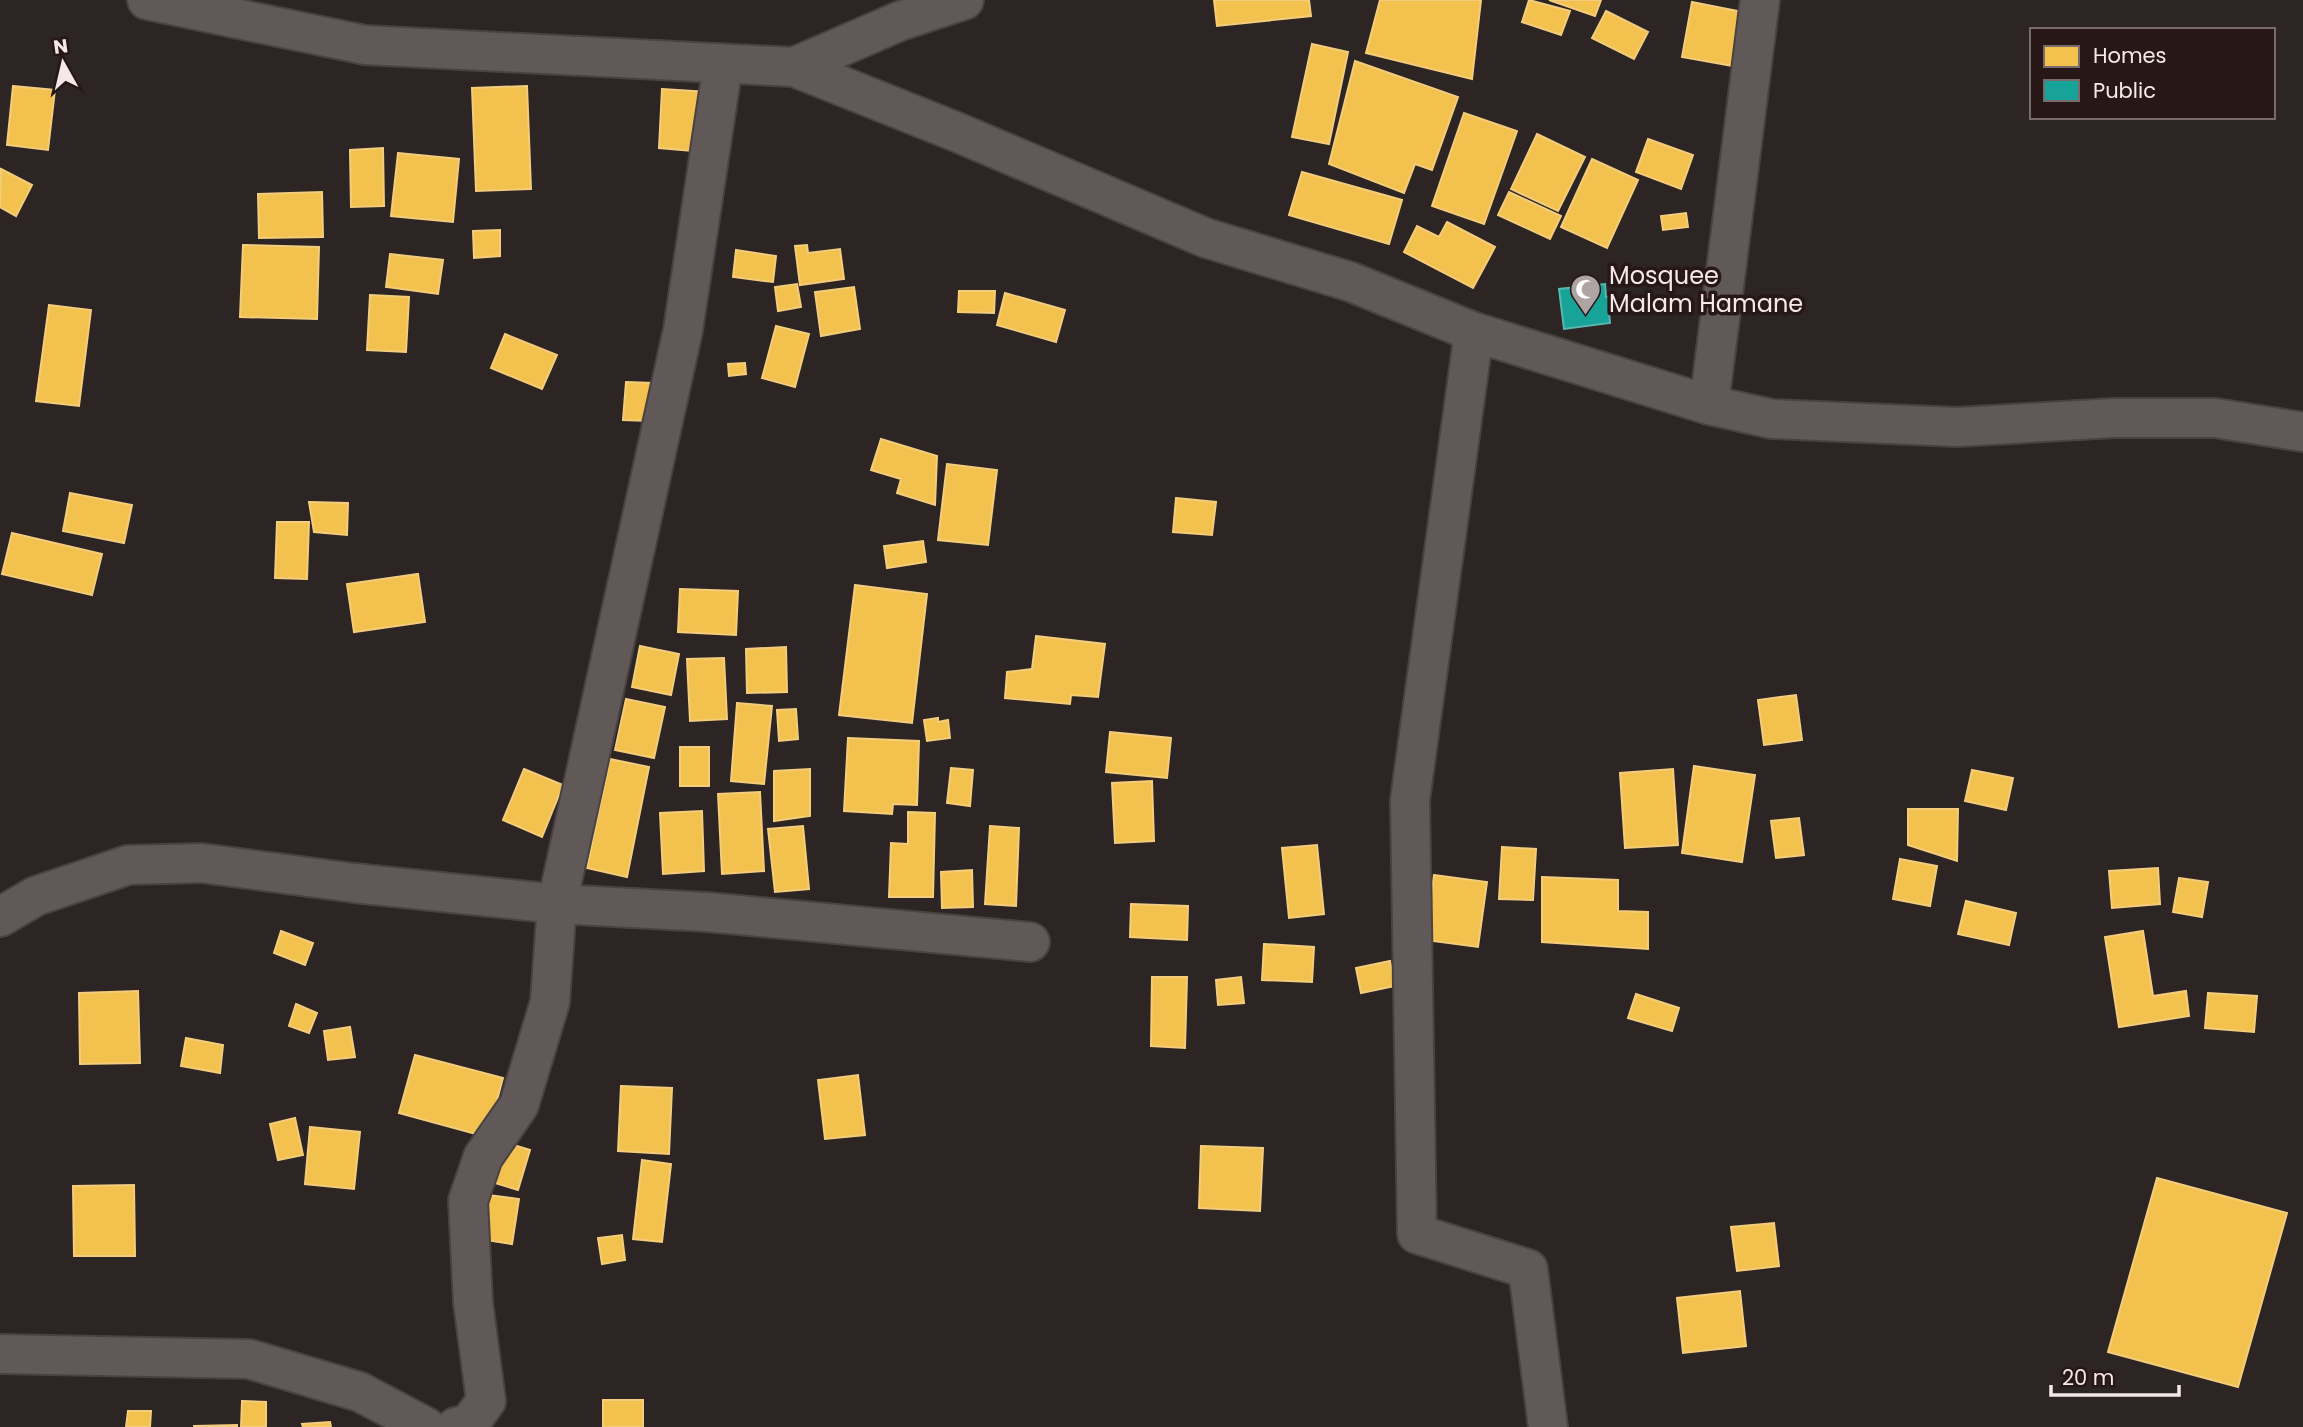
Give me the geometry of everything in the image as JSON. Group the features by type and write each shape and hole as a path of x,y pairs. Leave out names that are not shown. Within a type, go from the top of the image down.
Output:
{"street":[{"path":"147,0 365,45 794,67 1206,238 1351,282 1474,332 1709,405 1772,419 1958,427 2115,418 2215,418 2303,432"},
{"path":"794,67 900,21 964,0"},
{"path":"1709,405 1760,0"},
{"path":"456,1427 469,1424 486,1401 473,1302 468,1201 483,1157 519,1105 550,1002 557,904 683,330 723,65"},
{"path":"1474,332 1410,800 1417,1234 1528,1269 1548,1427"},
{"path":"0,917 36,896 128,865 201,863 354,883 557,904 707,912 1030,942"},
{"path":"0,1354 249,1359 360,1392 426,1427"}],"building: Homes":[{"path":"1214,0 1309,0 1311,16 1217,26"},
{"path":"1380,0 1481,0 1472,79 1366,53"},
{"path":"1529,0 1570,11 1561,35 1522,22"},
{"path":"1549,0 1601,0 1595,16"},
{"path":"1692,2 1743,12 1733,66 1682,57"},
{"path":"1606,11 1648,32 1634,59 1592,38"},
{"path":"1312,44 1348,52 1329,144 1292,137"},
{"path":"1355,61 1458,97 1432,170 1415,164 1404,193 1329,164"},
{"path":"13,86 55,90 48,150 7,145"},
{"path":"527,86 531,189 476,191 472,88"},
{"path":"662,89 708,92 704,152 659,148"},
{"path":"1464,113 1517,131 1484,224 1432,206"},
{"path":"1537,134 1585,157 1558,211 1511,189"},
{"path":"1648,139 1693,155 1681,189 1636,172"},
{"path":"383,148 384,206 351,207 350,150"},
{"path":"398,153 459,159 453,222 391,216"},
{"path":"1592,159 1638,180 1607,248 1561,227"},
{"path":"1,169 32,185 16,216 0,207"},
{"path":"1302,172 1402,200 1389,244 1289,215"},
{"path":"322,192 323,237 259,238 258,194"},
{"path":"1509,192 1561,216 1550,239 1498,215"},
{"path":"1686,213 1688,227 1663,230 1661,216"},
{"path":"1447,222 1495,247 1473,288 1404,252 1417,226 1439,237"},
{"path":"500,230 500,256 474,258 473,231"},
{"path":"243,245 319,247 317,319 240,317"},
{"path":"807,245 808,253 840,249 844,279 800,285 795,246"},
{"path":"736,250 776,256 773,282 733,277"},
{"path":"390,254 443,260 438,294 386,287"},
{"path":"797,284 801,307 778,311 775,287"},
{"path":"854,287 860,329 821,336 815,292"},
{"path":"959,291 995,291 994,313 958,312"},
{"path":"1005,293 1065,310 1056,342 997,325"},
{"path":"370,295 409,297 406,352 367,350"},
{"path":"49,305 91,310 79,406 36,401"},
{"path":"776,326 809,334 795,387 762,378"},
{"path":"505,334 557,355 542,389 491,368"},
{"path":"745,363 746,374 729,376 728,364"},
{"path":"626,382 653,383 649,421 623,420"},
{"path":"881,439 937,456 935,505 897,493 901,479 871,470"},
{"path":"947,464 997,470 988,545 938,540"},
{"path":"70,493 132,505 124,543 63,531"},
{"path":"1176,498 1216,502 1212,535 1173,532"},
{"path":"309,502 348,503 347,535 314,532"},
{"path":"277,522 309,522 307,579 275,578"},
{"path":"12,533 102,554 92,595 2,574"},
{"path":"923,541 926,562 887,568 884,546"},
{"path":"418,574 425,622 354,632 347,584"},
{"path":"855,585 927,594 912,723 839,715"},
{"path":"680,589 738,591 736,635 678,632"},
{"path":"1036,636 1105,644 1098,697 1071,695 1070,704 1005,698 1007,672 1032,669"},
{"path":"640,646 679,654 671,695 632,687"},
{"path":"786,647 787,692 747,693 746,649"},
{"path":"724,658 727,719 690,721 687,659"},
{"path":"1796,695 1802,740 1764,745 1758,700"},
{"path":"626,699 665,707 654,758 615,750"},
{"path":"737,703 772,706 764,784 731,781"},
{"path":"796,709 798,739 779,741 777,710"},
{"path":"938,718 938,722 948,720 950,738 927,741 924,720"},
{"path":"1110,732 1171,738 1167,778 1106,772"},
{"path":"848,738 919,741 917,805 893,804 892,814 844,811"},
{"path":"680,747 709,747 709,786 680,786"},
{"path":"610,759 649,767 627,877 587,868"},
{"path":"1694,766 1755,775 1742,862 1682,853"},
{"path":"951,768 973,770 970,806 947,803"},
{"path":"524,769 563,785 542,837 503,820"},
{"path":"810,769 810,816 774,821 774,771"},
{"path":"1673,769 1678,845 1625,848 1620,773"},
{"path":"1972,770 2013,778 2006,810 1965,801"},
{"path":"1152,781 1154,841 1115,843 1112,783"},
{"path":"760,792 764,871 722,874 718,794"},
{"path":"1908,809 1958,809 1957,861 1908,845"},
{"path":"702,811 704,871 663,874 660,813"},
{"path":"908,812 935,813 933,897 889,897 891,843 908,844"},
{"path":"1799,818 1804,855 1776,858 1771,821"},
{"path":"803,826 809,889 775,892 768,829"},
{"path":"990,826 1019,828 1016,906 985,904"},
{"path":"1317,845 1324,914 1289,918 1282,848"},
{"path":"1502,847 1536,849 1533,900 1499,899"},
{"path":"1900,859 1937,866 1930,906 1893,899"},
{"path":"2158,868 2160,904 2112,908 2109,871"},
{"path":"972,870 973,907 942,908 941,872"},
{"path":"1434,875 1487,882 1478,947 1425,940"},
{"path":"1542,877 1618,880 1618,911 1648,912 1648,949 1542,942"},
{"path":"2179,878 2208,882 2202,917 2173,912"},
{"path":"1966,901 2016,913 2009,945 1958,934"},
{"path":"1131,904 1188,906 1187,940 1130,937"},
{"path":"281,931 313,943 305,965 274,953"},
{"path":"2143,931 2153,996 2186,991 2189,1016 2119,1027 2105,937"},
{"path":"1264,944 1314,947 1312,982 1262,980"},
{"path":"1390,961 1395,986 1361,993 1356,968"},
{"path":"1152,977 1187,977 1185,1048 1151,1046"},
{"path":"1241,977 1244,1003 1218,1005 1216,980"},
{"path":"138,991 140,1063 80,1064 79,993"},
{"path":"2208,993 2257,996 2254,1032 2205,1028"},
{"path":"1636,994 1679,1008 1672,1031 1628,1018"},
{"path":"296,1004 317,1013 309,1033 289,1026"},
{"path":"350,1027 355,1057 328,1060 324,1031"},
{"path":"186,1038 223,1045 220,1073 181,1066"},
{"path":"415,1055 503,1078 487,1137 399,1113"},
{"path":"858,1075 865,1135 825,1139 818,1080"},
{"path":"621,1086 672,1088 669,1154 618,1151"},
{"path":"295,1118 303,1155 278,1160 270,1124"},
{"path":"310,1127 360,1132 354,1189 305,1184"},
{"path":"497,1140 530,1150 518,1190 485,1180"},
{"path":"1201,1146 1263,1148 1260,1211 1199,1208"},
{"path":"642,1160 671,1164 662,1242 633,1239"},
{"path":"2157,1178 2287,1213 2238,1387 2108,1352"},
{"path":"134,1185 135,1256 74,1256 73,1186"},
{"path":"480,1194 519,1199 512,1244 473,1238"},
{"path":"1774,1223 1779,1266 1737,1271 1731,1227"},
{"path":"622,1235 625,1260 602,1264 598,1238"},
{"path":"1740,1291 1746,1346 1683,1353 1677,1298"},
{"path":"603,1400 643,1400 643,1427 603,1427"},
{"path":"242,1401 266,1402 266,1427 241,1427"},
{"path":"128,1411 151,1411 150,1427 126,1427"},
{"path":"330,1422 331,1427 303,1427 302,1424"},
{"path":"194,1426 237,1427 194,1427"}],"building: Public":[{"path":"1605,284 1606,297 1614,296 1616,312 1609,313 1610,323 1564,329 1559,289"}],"place":[{"name":"Mosquee Malam Hamane","path":"1586,317"}]}
